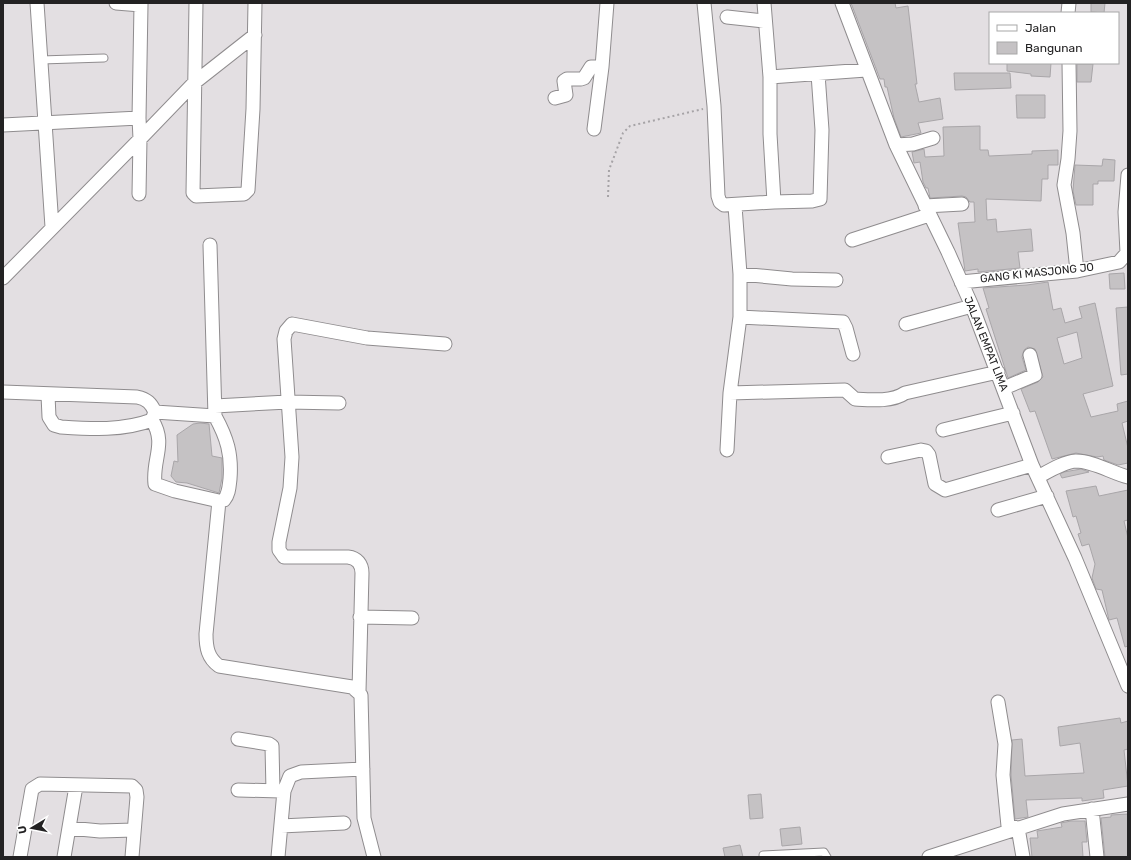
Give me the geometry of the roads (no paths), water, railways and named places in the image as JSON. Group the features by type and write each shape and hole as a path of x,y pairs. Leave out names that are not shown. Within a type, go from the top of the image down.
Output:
{"street":[{"path":"37,3 44,123 50,172 52,226"},
{"path":"116,3 141,4 139,194"},
{"path":"196,3 193,193 196,196 246,193 252,117 255,35 254,3"},
{"path":"594,129 602,67 607,3"},
{"path":"704,3 714,106 718,196 720,202 724,205 735,206 774,202 812,201 820,199 822,130 818,74"},
{"path":"764,3 764,21 770,77 770,134 774,202"},
{"name":"JALAN EMPAT LIMA","path":"842,3 866,70 896,145 972,306 1014,413 1032,464 1128,686"},
{"path":"727,18 764,21"},
{"path":"3,278 52,226 194,83 255,35"},
{"path":"1070,64 1070,131 1064,185 1073,233 1077,271"},
{"path":"555,98 566,96 564,81 567,78 581,80 591,67 602,67"},
{"path":"770,77 866,70"},
{"path":"3,125 139,118"},
{"path":"896,145 913,144 932,138"},
{"name":"GANG KI MASJONG JO","path":"961,282 1077,271 1119,262 1127,253 1125,212 1128,175"},
{"path":"852,240 927,210 962,204"},
{"path":"727,450 730,393 740,317 740,274 735,206"},
{"path":"3,392 48,395 137,397 145,399 152,404 153,416 159,438 155,484 175,492 219,501 224,500 228,495 232,461 215,411 210,245"},
{"path":"740,274 792,279 836,280"},
{"path":"906,324 972,306"},
{"path":"740,317 843,322 853,354"},
{"path":"374,857 367,836 364,818 362,698 359,691 362,569 356,559 348,557 284,557 279,550 290,488 292,457 284,339 286,331 292,324 367,338 445,344"},
{"path":"1004,388 1035,375 1030,355"},
{"path":"730,393 845,390 855,399 891,399 897,398 905,393 998,372"},
{"path":"48,395 49,417 54,425 61,427 104,429 143,423 153,416 215,411 288,402 338,403"},
{"path":"943,430 1014,413"},
{"path":"888,457 921,450 926,451 929,455 935,484 945,490 1032,464"},
{"path":"1038,477 1060,466 1076,461 1099,466 1128,477"},
{"path":"998,510 1047,496"},
{"path":"219,501 206,634 207,650 212,661 219,666 352,687 359,691"},
{"path":"360,617 412,618"},
{"path":"998,702 1005,744 1003,775 1008,826 1018,828"},
{"path":"238,739 269,744 272,746 282,826 278,857"},
{"path":"238,790 278,791 294,773 363,769"},
{"path":"20,857 32,789 40,784 76,786 132,786 136,790 137,798 132,857"},
{"path":"64,857 76,786"},
{"path":"929,857 1063,814 1128,804"},
{"path":"1092,809 1097,857"},
{"path":"282,826 344,823"},
{"path":"69,828 100,831 134,830"},
{"path":"1018,828 1023,857"}],"lane":[{"path":"41,60 104,58"},
{"path":"763,855 824,852 827,857"}]}
